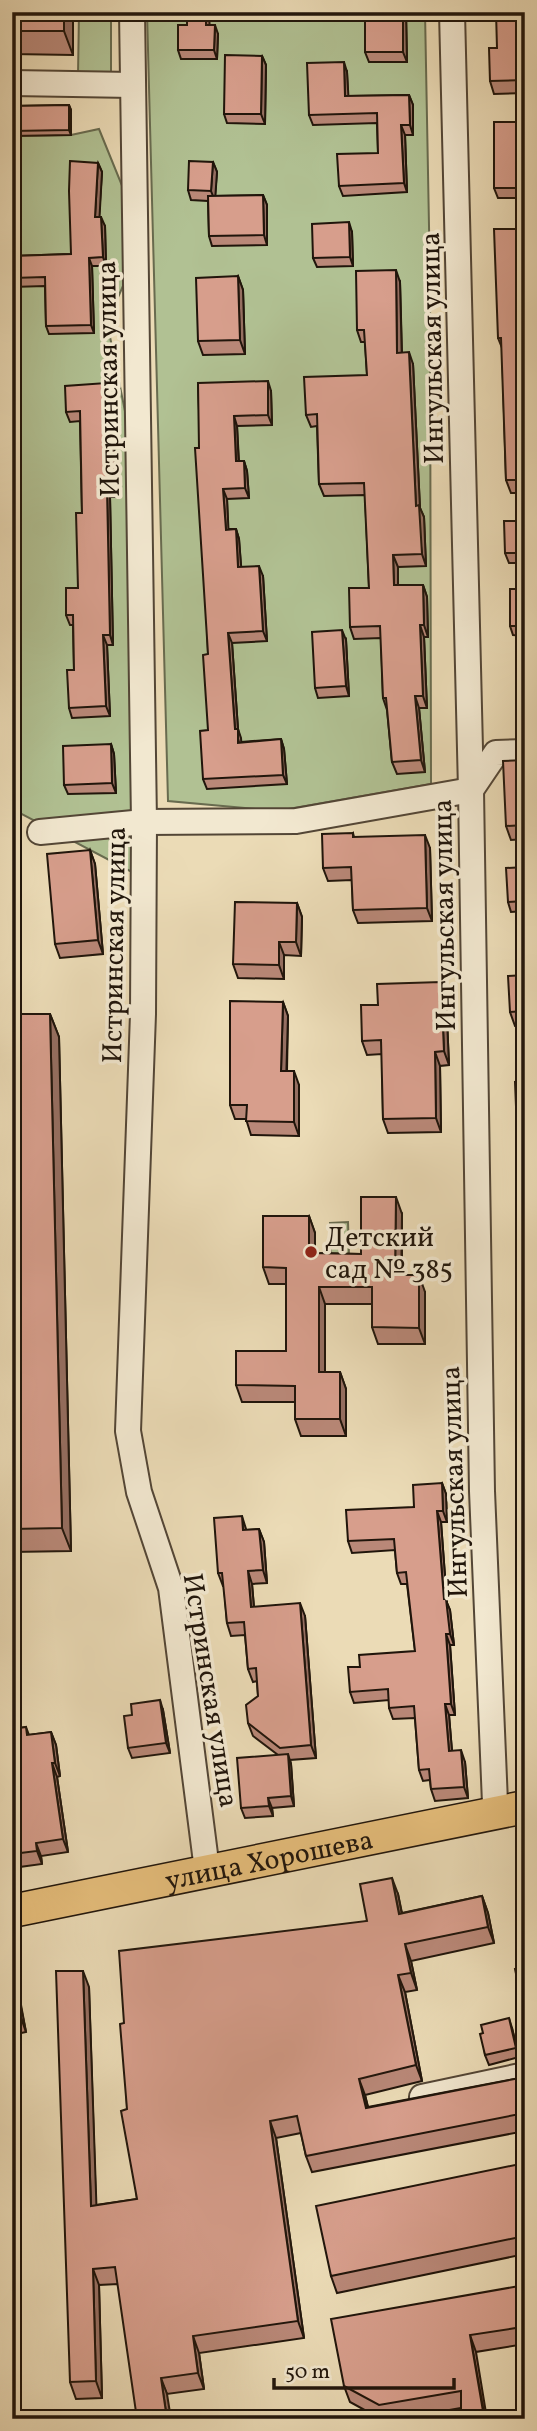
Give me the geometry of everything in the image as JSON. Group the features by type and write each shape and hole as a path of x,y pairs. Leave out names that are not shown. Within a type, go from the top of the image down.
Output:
{"main road":[{"name":"улица Хорошева","path":"12,1911 525,1807"}],"street":[{"name":"Истринская улица","path":"132,12 144,822 143,1014 128,1431 139,1492 171,1588 207,1870"},
{"name":"Ингульская улица","path":"452,12 471,790 482,1491 495,1803 488,1815"},
{"path":"12,83 133,85"},
{"path":"40,832 144,822 296,821 471,790 496,753 525,752"},
{"path":"422,2097 525,2075"}],"green space":[{"path":"79,12 111,12 111,77 78,75"},
{"path":"147,12 425,12 430,279 431,784 277,811 168,801"},
{"path":"99,129 123,188 123,286 107,322 127,421 132,872 12,809 12,136 71,135"},
{"path":"348,1222 349,1255 331,1256 330,1223"}],"building":[{"path":"12,12 64,12 64,31 12,31"},
{"path":"187,12 206,12 206,25 215,25 214,50 178,50 178,25 187,25"},
{"path":"365,12 403,12 403,52 365,52"},
{"path":"496,12 525,12 525,80 490,81 489,48 497,48"},
{"path":"225,55 262,56 261,114 224,114"},
{"path":"344,62 345,96 409,95 410,125 401,125 404,183 339,186 337,154 378,153 377,113 309,115 307,63"},
{"path":"69,105 69,130 12,131 12,106"},
{"path":"494,122 525,122 525,188 494,188"},
{"path":"70,161 98,163 95,217 101,217 103,257 89,258 91,325 46,326 45,277 12,278 12,256 71,254"},
{"path":"189,161 213,162 211,191 188,190"},
{"path":"263,195 264,235 209,236 208,196"},
{"path":"349,222 350,257 313,258 312,224"},
{"path":"494,229 525,229 525,480 506,480"},
{"path":"396,270 397,353 409,352 416,506 419,505 422,554 393,555 394,585 423,585 424,625 420,625 423,696 415,696 421,760 392,762 386,698 383,698 380,626 350,627 349,588 369,588 364,483 319,484 317,414 306,415 304,377 367,375 364,330 357,330 356,271"},
{"path":"238,276 240,340 198,341 196,278"},
{"path":"268,381 268,415 234,416 236,461 244,461 245,488 223,489 226,530 236,529 238,567 259,566 263,631 228,633 238,743 281,739 283,775 203,779 200,731 208,730 203,655 208,654 195,448 199,448 198,383"},
{"path":"106,383 112,442 112,487 107,488 110,635 103,635 106,706 69,708 67,670 74,670 73,615 66,615 66,588 78,588 76,513 82,513 80,411 66,412 65,386"},
{"path":"504,521 525,521 525,553 505,553"},
{"path":"510,589 525,589 525,626 510,626"},
{"path":"342,630 346,686 315,688 312,632"},
{"path":"111,744 112,783 64,785 63,746"},
{"path":"525,760 525,825 506,826 503,761"},
{"path":"353,833 353,837 425,835 427,908 353,910 351,867 323,868 322,834"},
{"path":"90,850 98,940 55,944 47,854"},
{"path":"525,867 525,901 508,902 506,868"},
{"path":"235,902 297,903 296,942 279,942 279,965 233,964"},
{"path":"525,975 525,1011 510,1012 508,976"},
{"path":"441,982 444,1051 435,1052 436,1118 383,1119 381,1040 362,1041 361,1005 378,1005 377,984"},
{"path":"230,1001 283,1002 281,1071 294,1071 294,1122 246,1121 247,1105 230,1105"},
{"path":"12,1014 50,1014 62,1528 12,1529"},
{"path":"525,1081 525,1131 517,1131 515,1082"},
{"path":"520,1175 525,1175 525,1252"},
{"path":"361,1197 396,1197 395,1275 419,1275 419,1328 372,1327 372,1287 319,1287 319,1372 340,1372 340,1419 295,1419 295,1386 236,1385 236,1351 286,1351 286,1268 263,1267 263,1216 309,1216 309,1253 361,1254"},
{"path":"517,1320 525,1320 525,1348 518,1348"},
{"path":"525,1386 525,1483 518,1387"},
{"path":"442,1483 443,1511 437,1511 444,1599 450,1634 446,1634 451,1704 445,1704 449,1751 461,1750 464,1787 431,1789 429,1769 419,1770 414,1706 389,1708 388,1689 350,1692 348,1667 360,1667 359,1655 415,1651 406,1572 397,1573 394,1539 348,1541 346,1510 414,1507 413,1485"},
{"path":"242,1516 243,1530 259,1529 263,1570 248,1571 251,1607 300,1603 311,1745 280,1748 248,1723 246,1705 258,1696 256,1668 248,1669 244,1622 227,1623 222,1573 218,1573 214,1518"},
{"path":"160,1700 166,1743 128,1748 124,1716 132,1715 131,1704"},
{"path":"26,1727 27,1735 51,1732 55,1763 52,1763 63,1839 36,1843 37,1851 12,1854 12,1729"},
{"path":"288,1754 291,1796 268,1798 269,1806 241,1808 237,1758"},
{"path":"525,1864 525,1888 520,1865"},
{"path":"392,1878 399,1914 482,1896 488,1927 405,1944 411,1973 398,1975 416,2065 359,2079 366,2108 525,2077 525,2113 306,2156 297,2116 270,2121 298,2321 193,2336 198,2373 161,2378 167,2419 137,2419 115,2267 93,2269 96,2381 70,2382 56,1971 83,1971 91,2206 137,2199 121,2111 127,2109 120,2024 124,2023 119,1951 367,1921 360,1884"},
{"path":"525,1959 525,2003 522,2003 515,1969 522,1967 521,1960"},
{"path":"12,1974 20,2015 12,2017"},
{"path":"509,2018 516,2048 485,2055 480,2034 483,2033 481,2025"},
{"path":"525,2163 525,2236 331,2276 316,2206"},
{"path":"525,2285 525,2376 516,2328 470,2335 484,2417 513,2416 513,2419 461,2419 461,2391 379,2405 344,2386 331,2319"}],"place":[{"name":"Детский сад № 385","path":"311,1252"}]}
